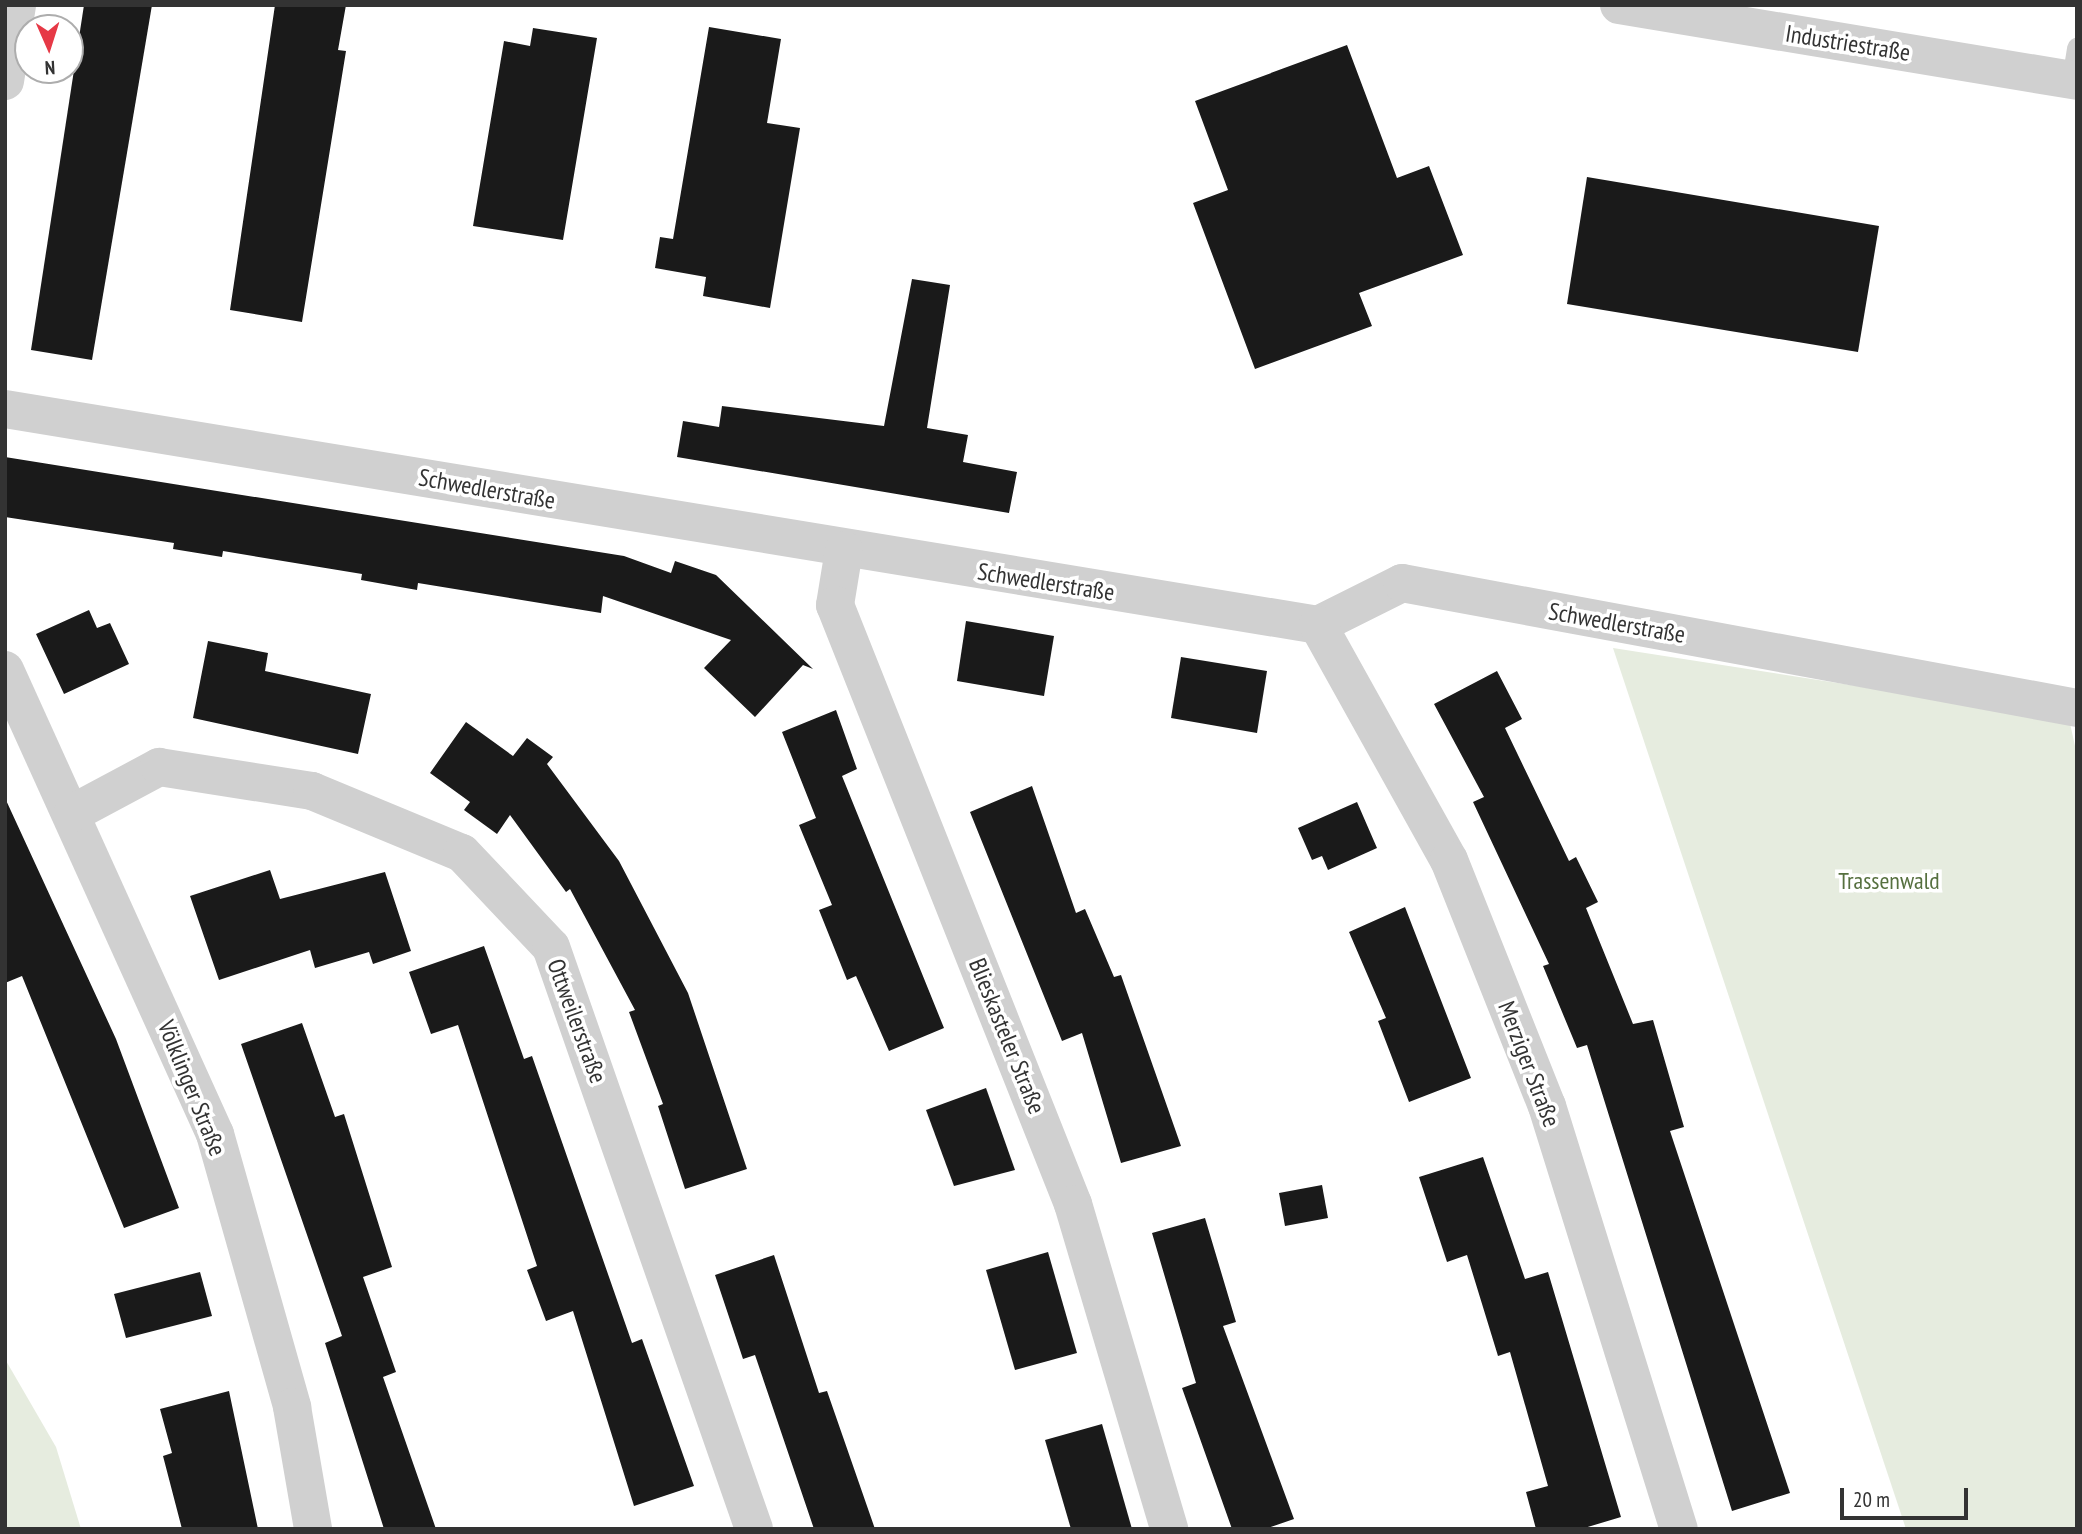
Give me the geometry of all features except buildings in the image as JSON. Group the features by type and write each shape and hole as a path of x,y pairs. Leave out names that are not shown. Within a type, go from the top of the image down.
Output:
{"street":[{"path":"5,81 18,5"},
{"name":"Industriestraße","path":"1619,5 2075,70"},
{"name":"Schwedlerstraße","path":"5,409 844,550 1318,625 1402,583 2077,708"},
{"name":"Blieskasteler Straße","path":"844,550 835,605 1073,1204 1169,1529"},
{"name":"Merziger Straße","path":"1318,625 1449,860 1547,1105 1679,1529"},
{"name":"Völklinger Straße","path":"5,670 74,813 215,1134 292,1407 313,1529"},
{"name":"Ottweilerstraße","path":"74,813 159,767 312,791 462,853 551,947 754,1529"}],"green space":[{"name":"Trassenwald","path":"1613,648 2069,719 2077,755 2077,1529 1906,1529"},
{"path":"5,1359 56,1447 81,1529 5,1529"}]}
